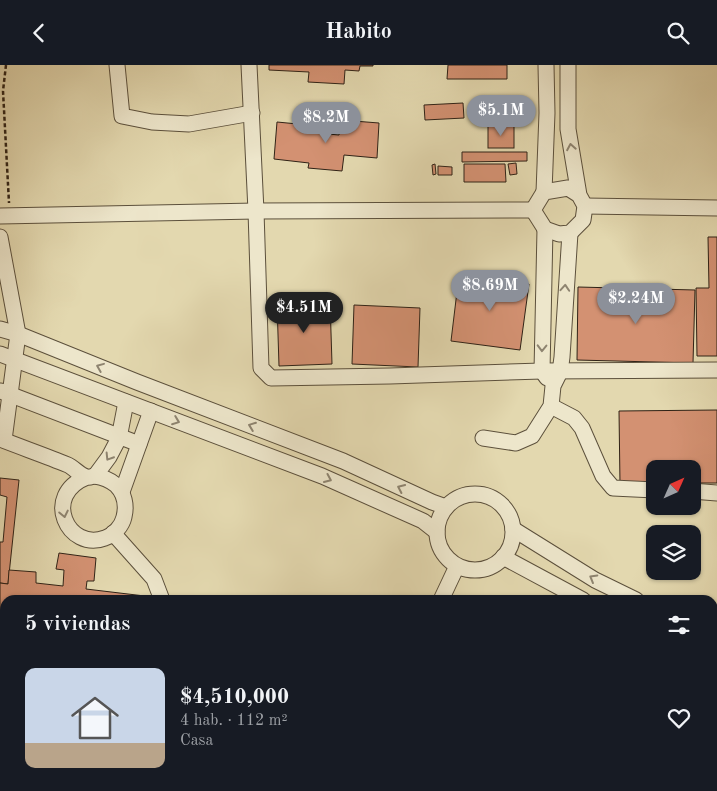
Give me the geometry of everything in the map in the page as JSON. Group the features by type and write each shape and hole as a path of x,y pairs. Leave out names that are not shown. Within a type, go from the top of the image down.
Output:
{"street":[{"path":"117,65 122,116 152,122 189,124 252,113"},
{"path":"249,65 261,368 271,378 542,371 717,370"},
{"path":"533,210 544,192 548,113 546,65"},
{"path":"483,438 516,443 532,436 551,406 554,387 560,372 570,233 583,219 582,201 568,129 568,65"},
{"path":"544,192 568,187 582,201 717,208"},
{"path":"5,216 256,211 533,210"},
{"path":"533,210 545,229 542,371 554,387"},
{"path":"545,229 559,234 570,233"},
{"path":"0,237 18,334 7,356 2,440 70,466 91,477 106,479 115,484 122,492 126,510 120,527 114,533 104,538 94,540 84,538 75,534 68,526 63,517 63,502 69,488 77,481 91,477 109,457 119,438 137,382"},
{"path":"0,329 18,334 343,461 446,507"},
{"path":"7,356 322,476 423,521 437,532"},
{"path":"5,392 139,445"},
{"path":"551,406 574,418 582,427 603,476 613,487 646,489"},
{"path":"122,492 151,411"},
{"path":"701,492 717,493"},
{"path":"468,495 481,495 492,499 502,506 509,517 513,529 509,549 503,557 494,565 482,569 469,570 457,565 442,551 438,542 438,523 446,507 456,499 468,495"},
{"path":"513,529 595,580 625,595"},
{"path":"114,533 154,579 160,595"},
{"path":"503,557 574,595"},
{"path":"444,595 457,565"}],"path":[{"path":"5,216 3,91 6,65"}],"building":[{"path":"269,65 373,66 360,66 359,71 345,70 344,84 308,82 309,72 269,70"},
{"path":"448,65 507,65 507,79 447,79"},
{"path":"463,103 464,118 425,120 424,105"},
{"path":"504,103 523,103 523,120 504,120"},
{"path":"341,120 379,123 377,158 344,155 342,171 308,168 309,163 274,159 277,122 308,125 307,132 339,135"},
{"path":"488,126 514,126 514,148 488,148"},
{"path":"462,152 527,152 527,161 462,162"},
{"path":"516,163 517,174 510,175 508,164"},
{"path":"435,164 436,174 433,175 432,165"},
{"path":"464,164 505,164 506,182 464,182"},
{"path":"438,166 452,167 452,175 438,175"},
{"path":"708,237 717,237 717,356 697,356 696,288 709,288"},
{"path":"459,275 529,284 520,350 451,341"},
{"path":"578,287 695,290 693,363 577,360"},
{"path":"330,301 332,364 279,366 277,303"},
{"path":"354,305 420,308 418,367 352,364"},
{"path":"717,410 717,483 701,483 701,460 646,460 646,483 620,484 619,411"},
{"path":"0,478 19,480 8,584 0,583 0,542 3,542 7,497 0,495"},
{"path":"59,553 96,558 94,581 87,581 86,589 136,595 0,595 0,583 8,584 9,570 36,572 36,583 63,586 64,570 56,569"}]}
